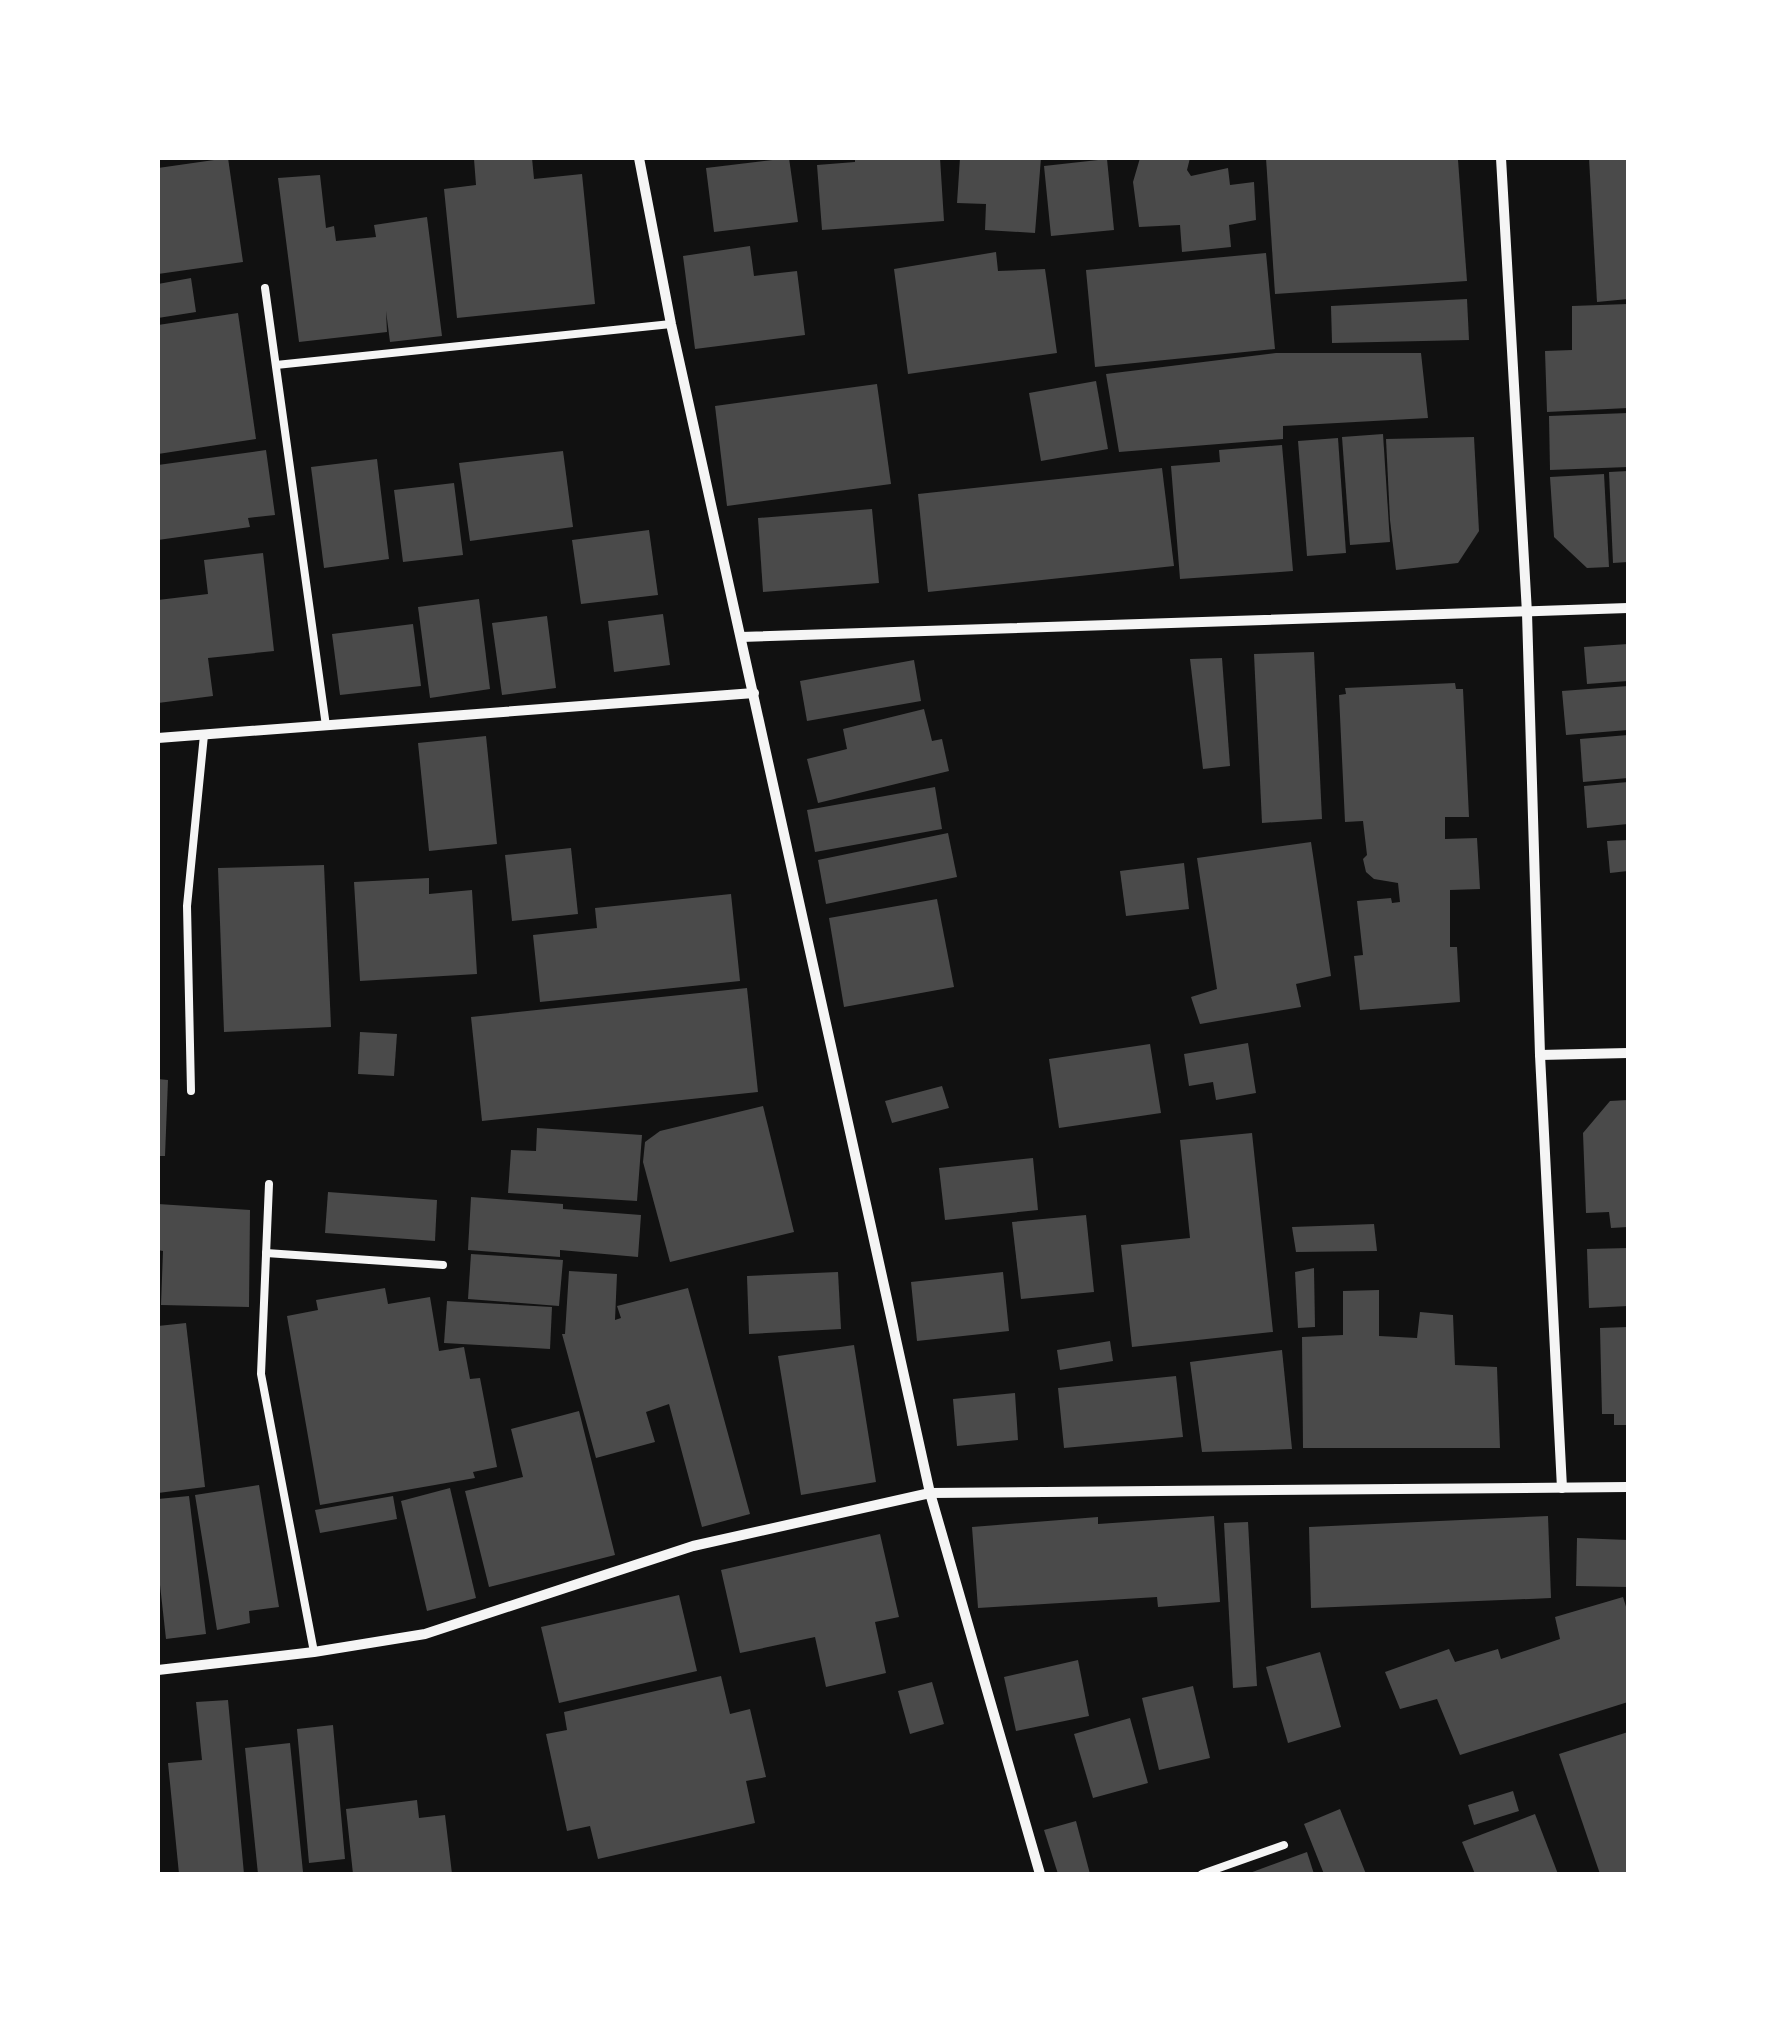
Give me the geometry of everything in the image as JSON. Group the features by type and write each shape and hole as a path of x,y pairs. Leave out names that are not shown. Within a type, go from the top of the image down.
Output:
{"street":[{"path":"640,158 671,324 930,1494 1040,1874"},
{"path":"1501,158 1527,613 1540,1055 1562,1488"},
{"path":"741,637 1628,608"},
{"path":"158,738 754,693"},
{"path":"1540,1055 1628,1053"},
{"path":"158,1670 314,1652 425,1634 693,1546 930,1494 1628,1486"}],"lane":[{"path":"265,288 326,726"},
{"path":"276,365 671,324"},
{"path":"191,1091 188,906 204,735"},
{"path":"269,1184 261,1374 314,1652"},
{"path":"266,1254 443,1265"},
{"path":"1202,1874 1284,1845"}],"building":[{"path":"228,158 243,262 158,274 158,168"},
{"path":"532,158 534,179 582,174 595,304 457,318 444,189 476,185 474,159"},
{"path":"789,158 798,222 714,232 706,168"},
{"path":"855,158 940,158 944,221 822,230 817,165 855,162"},
{"path":"960,158 1041,158 1035,233 985,230 986,204 957,203"},
{"path":"1140,158 1190,158 1187,170 1191,176 1228,168 1230,185 1254,182 1256,220 1229,225 1231,247 1182,252 1180,225 1139,227 1133,182"},
{"path":"1266,158 1458,160 1467,281 1275,294"},
{"path":"1589,158 1628,158 1628,299 1597,302"},
{"path":"1107,159 1114,230 1051,236 1044,166"},
{"path":"320,175 326,228 334,226 336,241 376,237 374,225 427,217 442,336 390,342 386,311 387,332 299,342 278,178"},
{"path":"750,246 754,276 797,271 805,335 695,349 683,256"},
{"path":"996,252 998,271 1045,269 1057,353 908,374 894,269"},
{"path":"1266,253 1275,349 1095,367 1086,270"},
{"path":"191,278 196,312 158,318 158,284"},
{"path":"1467,299 1469,340 1332,343 1331,306"},
{"path":"1628,304 1628,408 1547,412 1545,351 1572,350 1572,306"},
{"path":"238,313 256,439 158,454 158,325"},
{"path":"1276,353 1421,353 1428,418 1283,426 1283,439 1119,452 1106,374"},
{"path":"1096,381 1108,449 1041,461 1029,393"},
{"path":"877,384 891,484 727,506 715,406"},
{"path":"1628,413 1628,467 1550,470 1549,416"},
{"path":"1383,434 1390,542 1350,545 1342,437"},
{"path":"1474,437 1479,531 1458,563 1396,570 1386,439"},
{"path":"1338,438 1346,553 1307,556 1298,441"},
{"path":"1282,445 1293,571 1180,579 1171,466 1220,462 1219,450"},
{"path":"266,450 275,515 248,518 250,527 158,540 158,465"},
{"path":"563,451 573,527 470,541 459,463"},
{"path":"377,459 389,559 324,568 311,467"},
{"path":"1162,468 1174,566 928,592 918,494"},
{"path":"1628,471 1628,562 1613,563 1609,472"},
{"path":"1604,474 1609,567 1587,568 1554,537 1550,477"},
{"path":"454,483 463,555 403,562 394,490"},
{"path":"872,509 879,583 763,592 758,518"},
{"path":"649,530 658,595 581,604 572,540"},
{"path":"263,553 274,651 208,658 213,696 158,703 158,600 208,594 204,560"},
{"path":"479,599 490,689 430,698 418,607"},
{"path":"663,614 670,665 614,672 608,621"},
{"path":"547,616 556,688 502,695 492,623"},
{"path":"413,624 421,686 340,695 332,634"},
{"path":"1628,644 1628,681 1587,684 1584,647"},
{"path":"1314,652 1322,819 1262,823 1254,654"},
{"path":"1222,658 1230,766 1203,769 1190,659"},
{"path":"914,660 921,701 807,721 800,681"},
{"path":"1455,683 1456,689 1463,689 1469,817 1445,817 1445,839 1477,838 1480,889 1450,890 1450,947 1457,947 1460,1002 1360,1010 1354,956 1363,955 1357,901 1391,898 1392,903 1400,902 1398,883 1374,879 1366,872 1363,821 1345,822 1339,695 1346,694 1345,688"},
{"path":"1628,686 1628,730 1566,735 1562,691"},
{"path":"924,709 932,741 942,739 949,771 818,803 807,759 847,749 843,729"},
{"path":"1628,735 1628,778 1583,782 1580,739"},
{"path":"486,736 497,844 429,851 418,743"},
{"path":"1628,782 1628,824 1587,828 1584,786"},
{"path":"935,787 942,829 815,852 807,810"},
{"path":"948,833 957,877 826,904 818,860"},
{"path":"1628,840 1628,871 1610,873 1607,841"},
{"path":"1311,842 1331,976 1296,984 1301,1007 1200,1024 1191,997 1217,989 1197,858"},
{"path":"571,848 578,914 512,921 505,855"},
{"path":"1184,863 1189,909 1126,916 1120,871"},
{"path":"324,865 331,1027 224,1032 218,868"},
{"path":"429,878 429,894 472,890 477,974 360,981 354,882"},
{"path":"731,894 740,981 540,1002 533,935 597,928 595,908"},
{"path":"937,899 954,987 844,1007 829,918"},
{"path":"747,988 758,1092 482,1121 471,1017"},
{"path":"360,1032 397,1034 394,1076 358,1074"},
{"path":"1248,1043 1256,1093 1216,1100 1213,1082 1189,1086 1184,1054"},
{"path":"1150,1044 1161,1113 1059,1128 1049,1059"},
{"path":"158,1079 168,1080 165,1156 158,1156"},
{"path":"942,1086 949,1108 892,1123 885,1101"},
{"path":"1628,1100 1628,1227 1611,1228 1609,1212 1586,1213 1583,1133 1610,1101"},
{"path":"763,1106 794,1232 670,1262 643,1162 645,1142 660,1131"},
{"path":"537,1128 642,1135 637,1201 508,1193 511,1150 536,1151"},
{"path":"1252,1133 1273,1332 1132,1347 1121,1245 1190,1238 1180,1140"},
{"path":"1033,1158 1038,1210 945,1220 939,1168"},
{"path":"328,1192 437,1200 435,1241 325,1233"},
{"path":"471,1197 641,1215 638,1257 560,1250 560,1257 468,1250"},
{"path":"158,1204 250,1210 249,1307 161,1305 163,1251 158,1250"},
{"path":"1086,1215 1094,1292 1021,1299 1012,1222"},
{"path":"1374,1224 1377,1251 1296,1252 1292,1227"},
{"path":"1628,1248 1628,1306 1589,1308 1587,1249"},
{"path":"471,1254 563,1260 559,1306 468,1299"},
{"path":"1314,1268 1315,1327 1298,1328 1295,1272"},
{"path":"569,1271 617,1274 615,1320 621,1318 617,1306 688,1288 750,1514 702,1527 669,1404 646,1412 655,1442 596,1458 562,1334"},
{"path":"838,1272 841,1329 749,1334 747,1276"},
{"path":"1003,1272 1009,1331 917,1341 911,1282"},
{"path":"385,1288 388,1304 430,1297 439,1351 464,1347 470,1379 480,1378 497,1467 473,1472 475,1478 320,1505 287,1316 318,1310 316,1300"},
{"path":"1379,1290 1379,1336 1417,1338 1420,1312 1453,1315 1455,1365 1497,1367 1500,1448 1303,1448 1302,1337 1343,1335 1343,1291"},
{"path":"447,1301 552,1307 550,1349 444,1343"},
{"path":"186,1323 205,1487 158,1493 158,1326"},
{"path":"1628,1327 1628,1425 1614,1425 1614,1414 1602,1414 1600,1328"},
{"path":"1110,1341 1113,1361 1060,1370 1057,1350"},
{"path":"854,1345 876,1482 801,1495 778,1356"},
{"path":"1282,1350 1292,1449 1202,1452 1190,1362"},
{"path":"1176,1376 1183,1437 1064,1448 1058,1388"},
{"path":"1015,1393 1018,1440 957,1446 953,1399"},
{"path":"579,1411 615,1555 489,1587 465,1491 523,1477 511,1429"},
{"path":"259,1485 279,1607 249,1611 250,1623 217,1630 195,1495"},
{"path":"450,1488 476,1598 427,1611 401,1501"},
{"path":"189,1496 206,1634 166,1639 158,1567 158,1499"},
{"path":"393,1496 397,1519 320,1533 315,1510"},
{"path":"1214,1516 1220,1602 1158,1607 1157,1597 978,1608 972,1527 1098,1517 1098,1524"},
{"path":"1548,1516 1551,1598 1311,1608 1309,1527"},
{"path":"1248,1522 1257,1686 1233,1688 1224,1523"},
{"path":"880,1534 899,1617 875,1622 886,1673 826,1687 815,1637 740,1653 721,1570"},
{"path":"1577,1538 1628,1540 1628,1587 1576,1586"},
{"path":"679,1595 697,1671 559,1703 541,1627"},
{"path":"1623,1597 1628,1613 1628,1702 1460,1755 1437,1699 1400,1709 1385,1672 1449,1649 1455,1662 1498,1649 1501,1659 1560,1639 1555,1617"},
{"path":"1320,1652 1341,1727 1288,1743 1266,1667"},
{"path":"1078,1660 1089,1716 1016,1731 1004,1677"},
{"path":"721,1676 730,1714 750,1709 766,1777 746,1781 755,1823 598,1859 590,1826 567,1831 546,1734 567,1730 564,1712"},
{"path":"932,1682 944,1724 910,1734 898,1691"},
{"path":"1193,1686 1210,1758 1159,1770 1142,1698"},
{"path":"228,1700 244,1874 179,1874 168,1763 202,1760 196,1702"},
{"path":"1130,1718 1148,1783 1093,1798 1074,1734"},
{"path":"333,1725 345,1859 309,1863 297,1729"},
{"path":"1628,1732 1628,1874 1600,1874 1559,1754"},
{"path":"290,1743 303,1872 258,1874 245,1748"},
{"path":"1513,1791 1519,1811 1474,1825 1468,1805"},
{"path":"417,1800 419,1818 445,1815 452,1874 353,1874 346,1809"},
{"path":"1340,1809 1366,1874 1324,1874 1304,1824"},
{"path":"1535,1814 1558,1874 1475,1874 1462,1842"},
{"path":"1076,1821 1090,1874 1058,1874 1044,1830"},
{"path":"1307,1852 1314,1874 1247,1874"}]}
